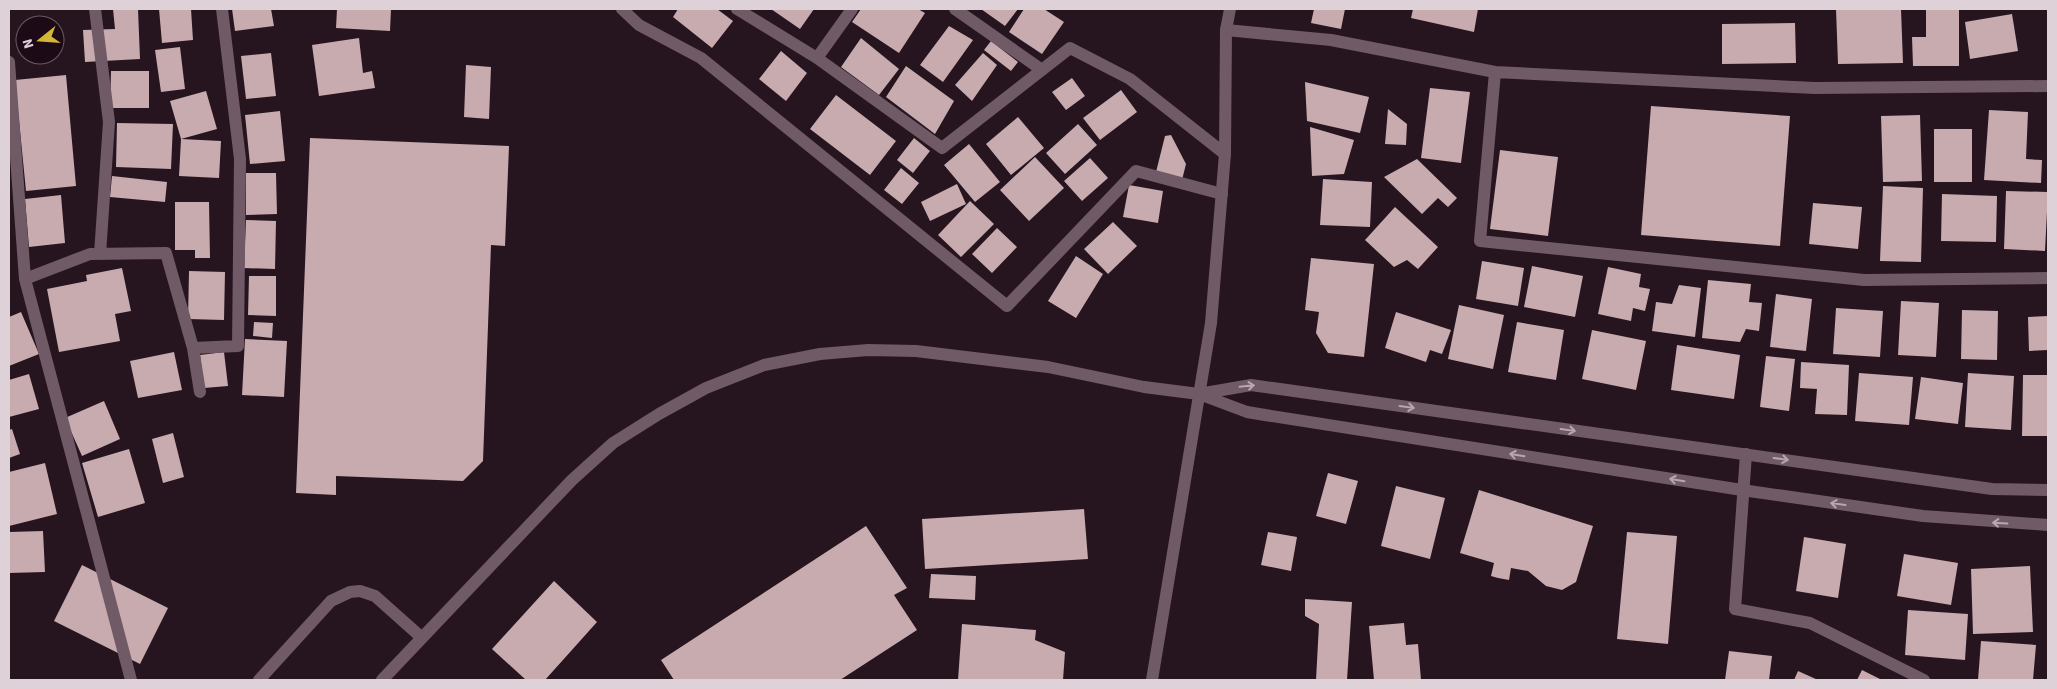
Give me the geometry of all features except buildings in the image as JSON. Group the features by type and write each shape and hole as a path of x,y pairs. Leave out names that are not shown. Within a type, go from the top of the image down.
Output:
{"street":[{"path":"95,9 109,122 100,254"},
{"path":"193,348 238,346 240,158 222,9"},
{"path":"622,9 639,25 701,58 1007,306 1136,171 1222,194"},
{"path":"737,9 817,58 942,148 1070,48 1130,79 1225,154"},
{"path":"817,58 852,9"},
{"path":"955,9 1042,70"},
{"path":"1152,680 1211,323 1225,154 1226,30 1230,9"},
{"path":"1226,30 1331,40 1495,72 1815,88 2048,86"},
{"path":"9,62 25,279 131,680"},
{"path":"1495,72 1480,241 1864,280 2048,278"},
{"path":"25,279 90,254 166,253 193,348 200,392"},
{"path":"382,680 572,480 613,443 658,414 706,388 764,365 820,354 868,350 916,351 1025,364 1144,387 1199,394 1247,412 1265,415 1742,490 1923,516 2048,525"},
{"path":"1199,394 1252,384 1992,489 2048,490"},
{"path":"1746,454 1735,609 1810,623 1924,680"},
{"path":"259,680 331,601 350,592 360,591 375,596 421,637"}]}
